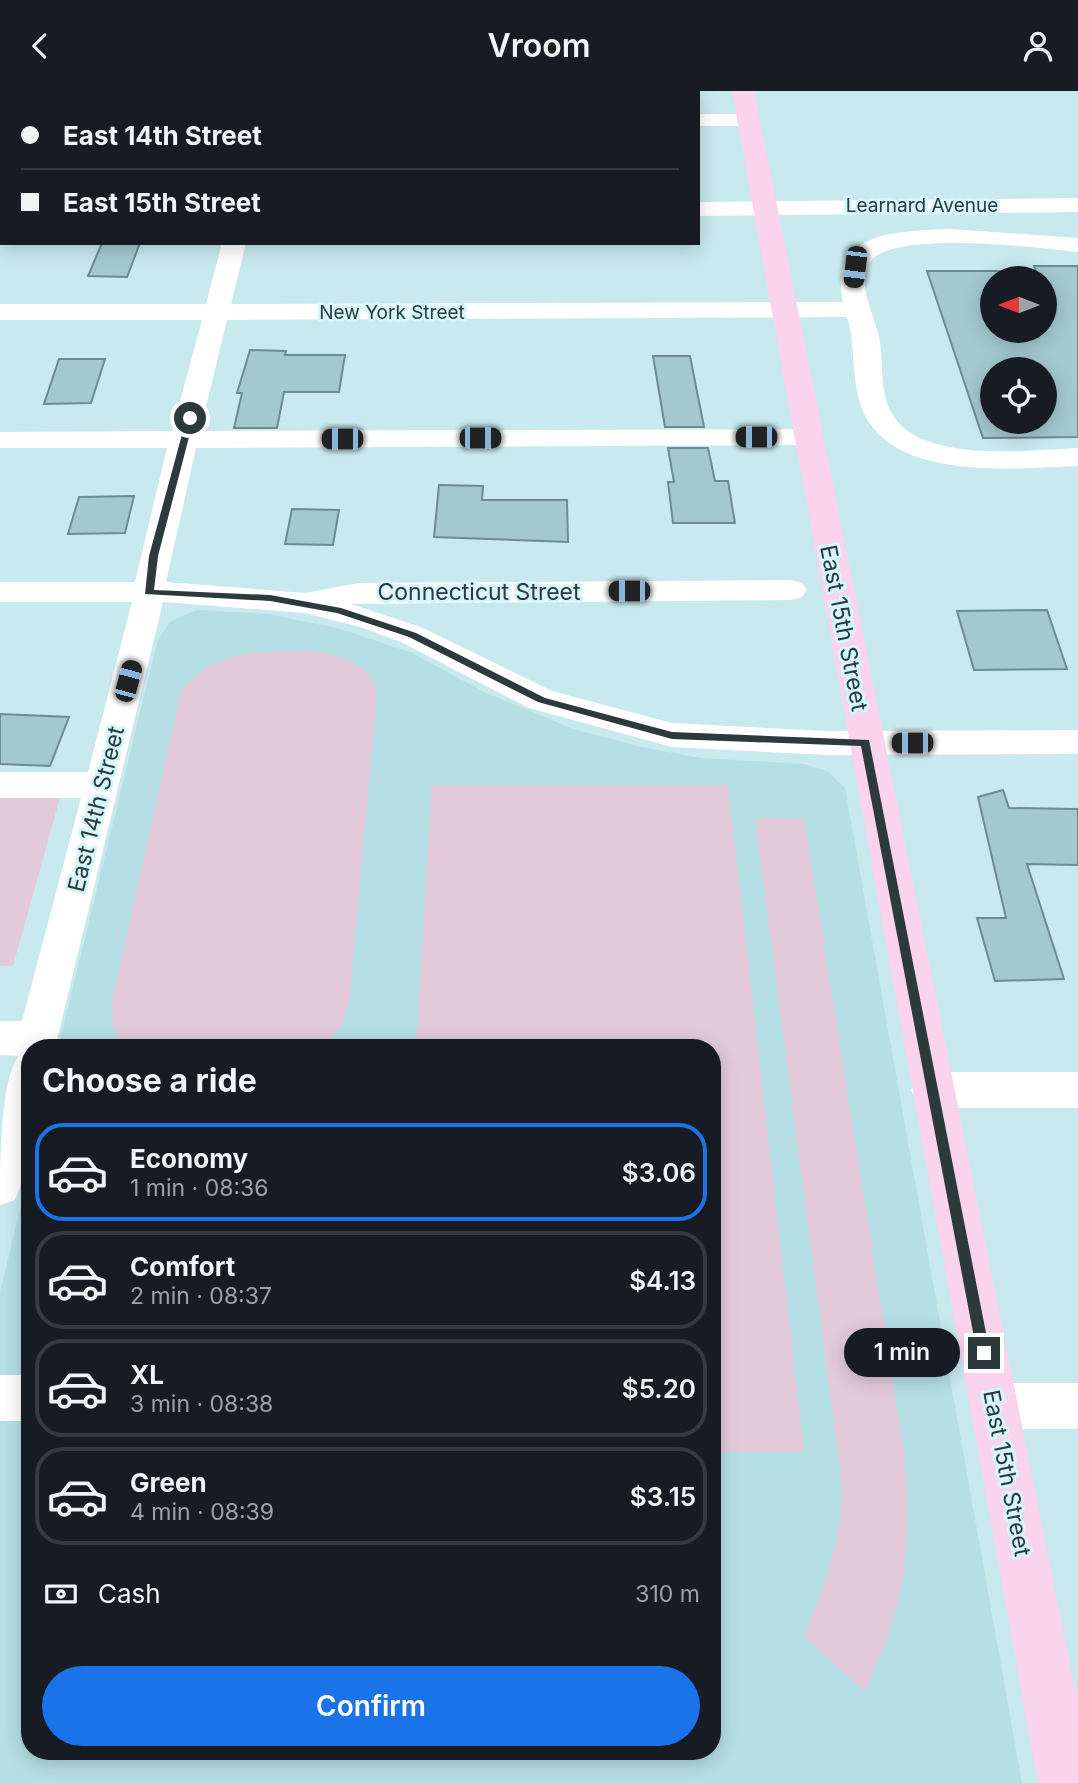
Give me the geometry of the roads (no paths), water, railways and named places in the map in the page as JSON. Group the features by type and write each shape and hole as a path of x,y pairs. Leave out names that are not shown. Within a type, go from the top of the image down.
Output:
{"main road":[{"name":"East 15th Street","path":"743,91 865,743 1066,1783"}],"street":[{"path":"700,120 748,120"},
{"path":"937,205 948,239"},
{"name":"Learnard Avenue","path":"700,209 1078,205"},
{"path":"1078,245 903,239 880,244 864,252 855,267 852,284 868,349 874,403 880,417 905,442 951,456 1078,457"},
{"name":"East 14th Street","path":"29,1039 102,785 145,618 154,556 234,245"},
{"name":"New York Street","path":"0,312 784,312 859,309"},
{"path":"0,440 808,437"},
{"name":"Connecticut Street","path":"0,592 219,594 304,603 358,593 791,590"},
{"path":"304,603 359,616 412,635 541,700 628,726 672,735 865,743 1078,742"},
{"path":"0,785 102,785"},
{"name":"East 14th Street","path":"0,1186 21,1075"},
{"path":"932,1090 1078,1090"},
{"path":"0,1398 21,1398"},
{"path":"994,1406 1078,1406"}]}
